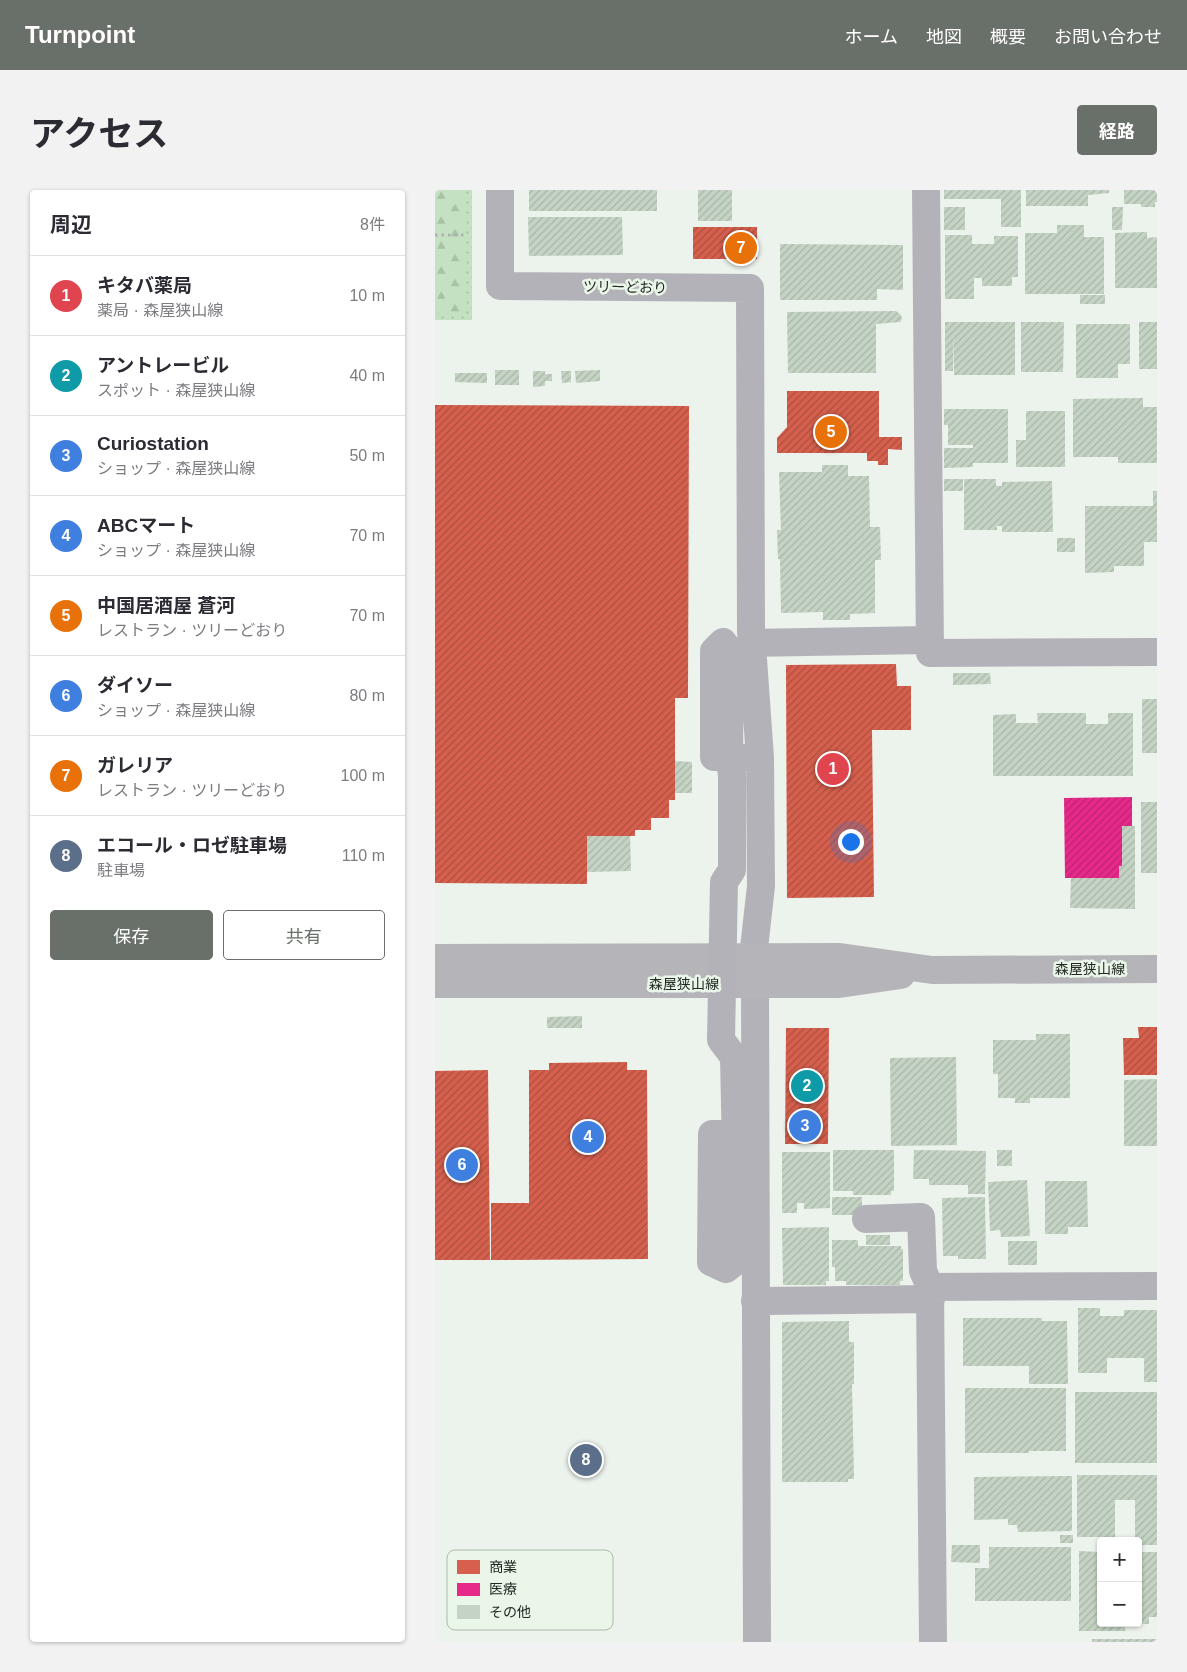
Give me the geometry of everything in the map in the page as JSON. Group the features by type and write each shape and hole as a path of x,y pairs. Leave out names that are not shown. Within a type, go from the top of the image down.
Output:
{"main road":[{"name":"森屋狭山線","path":"435,984 754,970 840,957 932,970 1157,969"},
{"name":"森屋狭山線","path":"435,958 754,970"}],"street":[{"name":"ツリーどおり","path":"500,190 500,286 750,288 752,642"},
{"path":"926,190 930,653 1157,652"},
{"path":"757,1642 755,1301 746,1134 754,970 761,886 760,758 752,642 929,640"},
{"path":"746,1134 729,1134 720,1134 712,1134 711,1262 726,1269 736,1261 736,1142 736,1134 734,1057 721,1040 724,882 733,870 733,775 729,756 730,650 723,642 714,650 714,757 760,758"},
{"path":"866,1219 921,1217 923,1272 930,1293 933,1642"},
{"path":"755,1301 1157,1286"}],"green space":[{"path":"435,190 472,190 472,320 435,320"},
{"path":"435,190 464,190 464,314 435,313"}],"building: 商業":[{"path":"693,227 757,227 757,259 693,259"},
{"path":"787,391 879,391 879,437 902,437 902,450 888,449 888,465 878,465 878,461 867,461 867,453 777,453 777,438 787,427"},
{"path":"435,405 689,406 688,698 675,698 675,800 669,800 669,818 651,818 651,830 635,830 635,836 587,836 587,884 435,883"},
{"path":"896,664 897,686 911,686 911,730 872,730 874,897 787,898 786,665"},
{"path":"1138,1027 1157,1027 1157,1075 1124,1075 1123,1038 1139,1038"},
{"path":"786,1028 829,1028 828,1144 785,1144"},
{"path":"627,1062 627,1070 647,1070 648,1259 491,1260 491,1203 529,1203 529,1070 549,1070 549,1063"},
{"path":"488,1070 490,1260 435,1260 435,1071"}],"building: 医療":[{"path":"1132,797 1132,826 1122,826 1122,866 1119,866 1119,878 1065,878 1064,798"}],"building: その他":[{"path":"529,190 657,190 657,211 529,211"},
{"path":"698,190 732,190 732,221 698,221"},
{"path":"944,190 1021,190 1021,227 1001,227 1001,199 944,199"},
{"path":"1026,190 1109,190 1109,193 1088,195 1088,206 1026,206"},
{"path":"1124,190 1157,190 1155,207 1141,207 1141,204 1124,204"},
{"path":"944,207 965,207 965,230 944,230"},
{"path":"1112,207 1123,207 1122,230 1112,230"},
{"path":"528,217 622,217 623,255 529,256"},
{"path":"1057,225 1084,225 1084,237 1104,237 1104,294 1025,294 1025,233 1057,233"},
{"path":"1147,232 1147,238 1157,237 1157,288 1115,288 1115,233"},
{"path":"945,235 972,235 972,244 994,244 994,236 1018,236 1018,277 1012,277 1012,286 982,286 982,278 974,278 974,299 945,299"},
{"path":"780,244 903,245 903,290 877,289 877,300 780,300"},
{"path":"1080,295 1105,295 1105,304 1080,304"},
{"path":"896,311 901,315 902,319 900,322 876,324 876,373 788,373 787,312"},
{"path":"945,322 1015,322 1015,375 954,375 954,334 953,371 945,371"},
{"path":"1021,322 1064,322 1063,372 1021,372"},
{"path":"1139,322 1157,322 1157,369 1139,369"},
{"path":"1076,324 1130,324 1130,364 1118,364 1118,378 1076,378"},
{"path":"495,370 519,370 519,385 495,385"},
{"path":"600,370 600,381 576,383 575,371"},
{"path":"533,371 545,371 545,374 552,374 552,381 545,381 545,386 533,387"},
{"path":"561,371 571,371 571,382 562,383"},
{"path":"455,373 487,373 487,383 455,382"},
{"path":"1143,398 1143,407 1157,407 1157,463 1118,463 1118,457 1073,457 1073,399"},
{"path":"944,409 1008,409 1008,463 973,463 973,467 944,468 944,448 973,448 973,445 948,445 948,425 944,425"},
{"path":"1026,411 1065,411 1065,467 1016,467 1016,440 1026,440"},
{"path":"822,465 848,465 848,476 869,476 870,527 880,527 881,560 875,560 875,613 850,614 850,620 823,620 823,612 781,613 780,559 778,559 777,530 781,530 779,472 822,472"},
{"path":"944,479 963,479 963,491 944,491"},
{"path":"964,479 996,479 996,486 1002,486 1002,482 1052,481 1053,532 1002,532 1002,526 997,526 997,530 964,530"},
{"path":"1153,491 1157,491 1157,542 1144,542 1144,566 1114,566 1114,572 1085,573 1085,506 1153,506"},
{"path":"1057,538 1075,538 1075,552 1057,552"},
{"path":"953,673 990,673 991,684 953,685"},
{"path":"1142,699 1157,699 1157,753 1142,753"},
{"path":"1037,713 1086,713 1086,724 1108,724 1108,713 1133,713 1133,776 993,776 993,715 1016,714 1016,723 1038,723"},
{"path":"675,761 692,762 692,793 675,793"},
{"path":"1141,802 1157,802 1157,873 1141,873"},
{"path":"1122,826 1135,826 1135,909 1070,908 1071,878 1119,878 1119,866 1122,866"},
{"path":"587,836 630,836 631,871 587,872"},
{"path":"582,1016 582,1028 547,1028 547,1017"},
{"path":"1036,1034 1070,1034 1070,1098 1030,1098 1030,1103 1015,1103 1015,1098 998,1098 998,1074 993,1074 993,1040 1036,1040"},
{"path":"956,1057 957,1145 891,1146 890,1058"},
{"path":"1157,1079 1157,1146 1124,1146 1124,1080"},
{"path":"833,1150 894,1150 894,1191 891,1191 891,1195 853,1195 853,1191 833,1191"},
{"path":"914,1150 986,1151 985,1194 968,1194 968,1185 929,1185 929,1179 913,1179"},
{"path":"997,1150 1012,1150 1012,1166 997,1166"},
{"path":"782,1152 830,1152 830,1208 804,1209 804,1203 797,1203 797,1213 782,1213"},
{"path":"1027,1180 1030,1236 1001,1237 1000,1230 990,1231 988,1182"},
{"path":"1045,1181 1087,1181 1088,1227 1068,1227 1068,1234 1045,1234"},
{"path":"832,1197 862,1197 862,1215 832,1215"},
{"path":"985,1197 986,1259 958,1259 958,1256 943,1256 942,1198"},
{"path":"829,1227 829,1281 826,1281 826,1285 783,1285 782,1228"},
{"path":"866,1235 890,1235 890,1245 866,1245"},
{"path":"832,1240 858,1240 858,1246 901,1246 901,1249 903,1249 903,1281 900,1281 900,1285 846,1285 846,1281 835,1281 835,1267 832,1267"},
{"path":"1008,1241 1037,1241 1037,1265 1008,1265"},
{"path":"1078,1308 1100,1308 1100,1316 1124,1316 1124,1310 1157,1310 1157,1382 1144,1382 1144,1358 1107,1358 1107,1373 1078,1373"},
{"path":"963,1318 1042,1318 1042,1321 1067,1321 1068,1384 1029,1384 1029,1366 963,1366"},
{"path":"849,1321 849,1342 854,1342 854,1384 852,1384 854,1479 848,1479 848,1482 782,1482 782,1322"},
{"path":"965,1388 1066,1388 1066,1451 965,1453"},
{"path":"1075,1392 1157,1392 1157,1463 1075,1463"},
{"path":"1077,1475 1157,1475 1157,1545 1142,1545 1142,1537 1135,1537 1135,1500 1115,1500 1115,1537 1077,1537"},
{"path":"1072,1476 1072,1531 1018,1532 1017,1525 1008,1525 1008,1519 974,1520 974,1477"},
{"path":"1060,1535 1073,1535 1073,1543 1060,1543"},
{"path":"952,1545 980,1545 980,1563 951,1562"},
{"path":"989,1547 1071,1547 1071,1601 975,1601 975,1568 989,1568"},
{"path":"1079,1551 1097,1552 1097,1627 1125,1627 1125,1631 1079,1631"},
{"path":"1142,1552 1157,1552 1157,1617 1149,1617 1149,1624 1142,1624"},
{"path":"1092,1639 1157,1639 1157,1642 1092,1642"}],"place":[{"name":"ガレリア","path":"741,248"},
{"name":"中国居酒屋 蒼河","path":"831,432"},
{"name":"キタバ薬局","path":"833,769"},
{"name":"アントレービル","path":"807,1086"},
{"name":"Curiostation","path":"805,1126"},
{"name":"ABCマート","path":"588,1137"},
{"name":"ダイソー","path":"462,1165"},
{"name":"エコール・ロゼ駐車場","path":"586,1460"}]}
